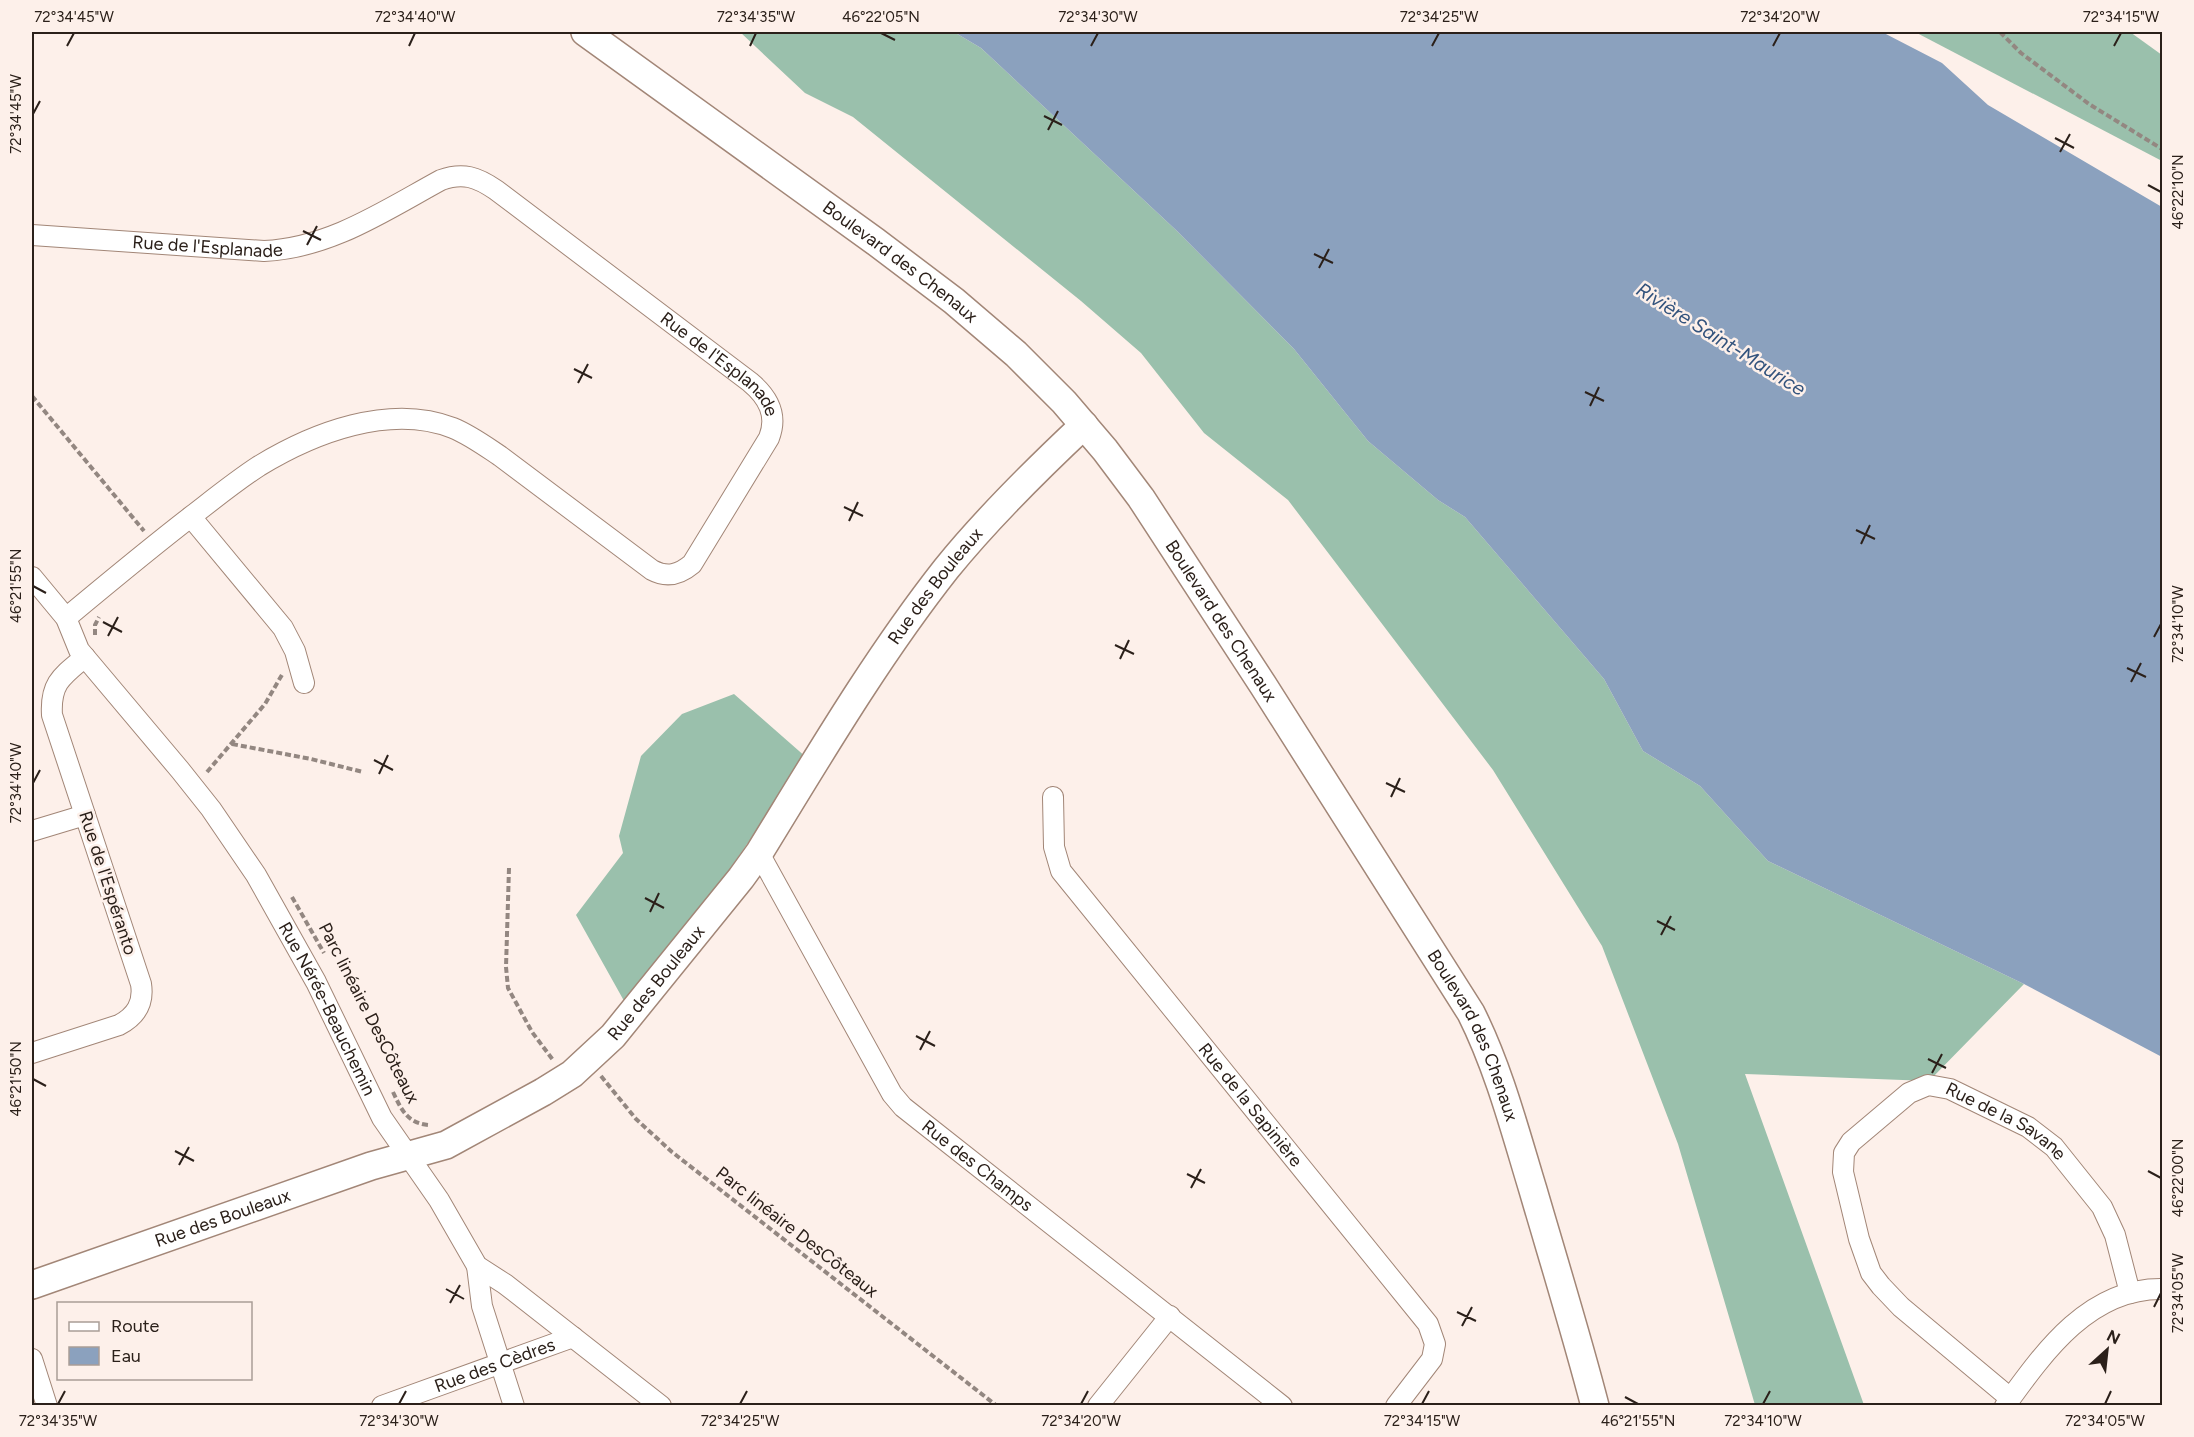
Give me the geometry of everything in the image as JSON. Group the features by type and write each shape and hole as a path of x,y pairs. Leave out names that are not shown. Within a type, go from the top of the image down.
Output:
{"street":[{"name":"Boulevard des Chenaux","path":"585,32 954,301 1023,360 1084,425 1126,477 1269,694 1471,1013 1488,1050 1516,1136 1595,1406"},
{"name":"Rue de l'Esplanade","path":"32,235 264,251 283,250 322,241 345,231 441,180 452,176 474,177 496,190 750,382 766,399 773,419 773,428 769,438 692,564 678,574 661,574 652,570 475,440 453,428 406,419 355,426 330,433 305,442 258,467 155,544 66,618"},
{"name":"Rue des Bouleaux","path":"32,1285 371,1166 446,1145 559,1082 589,1061 626,1022 759,853 870,674 925,597 992,516 1084,425"},
{"path":"191,516 283,628 295,651 304,683"},
{"name":"Rue Nérée-Beauchemin","path":"32,577 66,618 85,657 211,809 256,875 316,981 382,1118 439,1200 477,1266 505,1284 661,1406"},
{"name":"Rue de l'Espéranto","path":"32,1053 119,1025 132,1017 140,1006 141,999 141,984 51,715 51,702 57,682 85,657"},
{"name":"Rue de la Sapinière","path":"1053,797 1055,855 1061,871 1428,1324 1435,1344 1432,1359 1396,1406"},
{"path":"32,831 85,815"},
{"name":"Rue des Champs","path":"759,853 896,1100 1282,1406"},
{"name":"Rue de la Savane","path":"2007,1402 1901,1306 1881,1287 1871,1273 1858,1239 1843,1172 1845,1153 1851,1142 1909,1093 1928,1085 1950,1089 2028,1127 2054,1148 2102,1207 2115,1235 2130,1293"},
{"path":"477,1266 480,1301 514,1406"},
{"path":"2007,1402 2053,1345 2083,1316 2109,1300 2130,1293 2163,1289"},
{"path":"1098,1406 1170,1316"},
{"name":"Rue des Cèdres","path":"382,1406 573,1337"},
{"path":"32,1359 47,1406"}],"path":[{"path":"2000,32 2021,53 2089,104 2163,149"},
{"path":"32,396 155,544"},
{"path":"96,638 95,625 104,611"},
{"path":"207,772 265,704 295,651"},
{"path":"231,744 311,759 363,772"},
{"path":"200,764 213,780"},
{"path":"509,868 506,967 508,988 532,1032 553,1060"},
{"name":"Parc linéaire DesCôteaux","path":"289,891 313,931 328,963"},
{"path":"543,1065 561,1055"},
{"name":"Parc linéaire DesCôteaux","path":"589,1061 636,1119 672,1152 997,1406"},
{"name":"Parc linéaire DesCôteaux","path":"391,1089 407,1117 418,1124 435,1125"}],"green space":[{"path":"740,32 954,32 981,48 1177,231 1294,349 1368,441 1438,500 1465,517 1604,679 1643,751 1700,786 1768,861 2024,984 1929,1081 1745,1074 1864,1405 1755,1405 1678,1144 1602,946 1493,770 1288,500 1204,433 1141,353 1081,301 853,117 805,93"},
{"path":"1915,32 2130,32 2162,55 2162,161"},
{"path":"734,694 807,758 672,952 628,1008 576,915 623,853 619,836 641,756 682,714"}],"water":[{"name":"Rivière Saint-Maurice","path":"954,32 1882,32 1942,63 1988,105 2162,207 2162,1057 2024,984 1768,861 1700,786 1643,751 1604,679 1465,517 1438,500 1368,441 1294,349 1177,231 981,48"}]}
